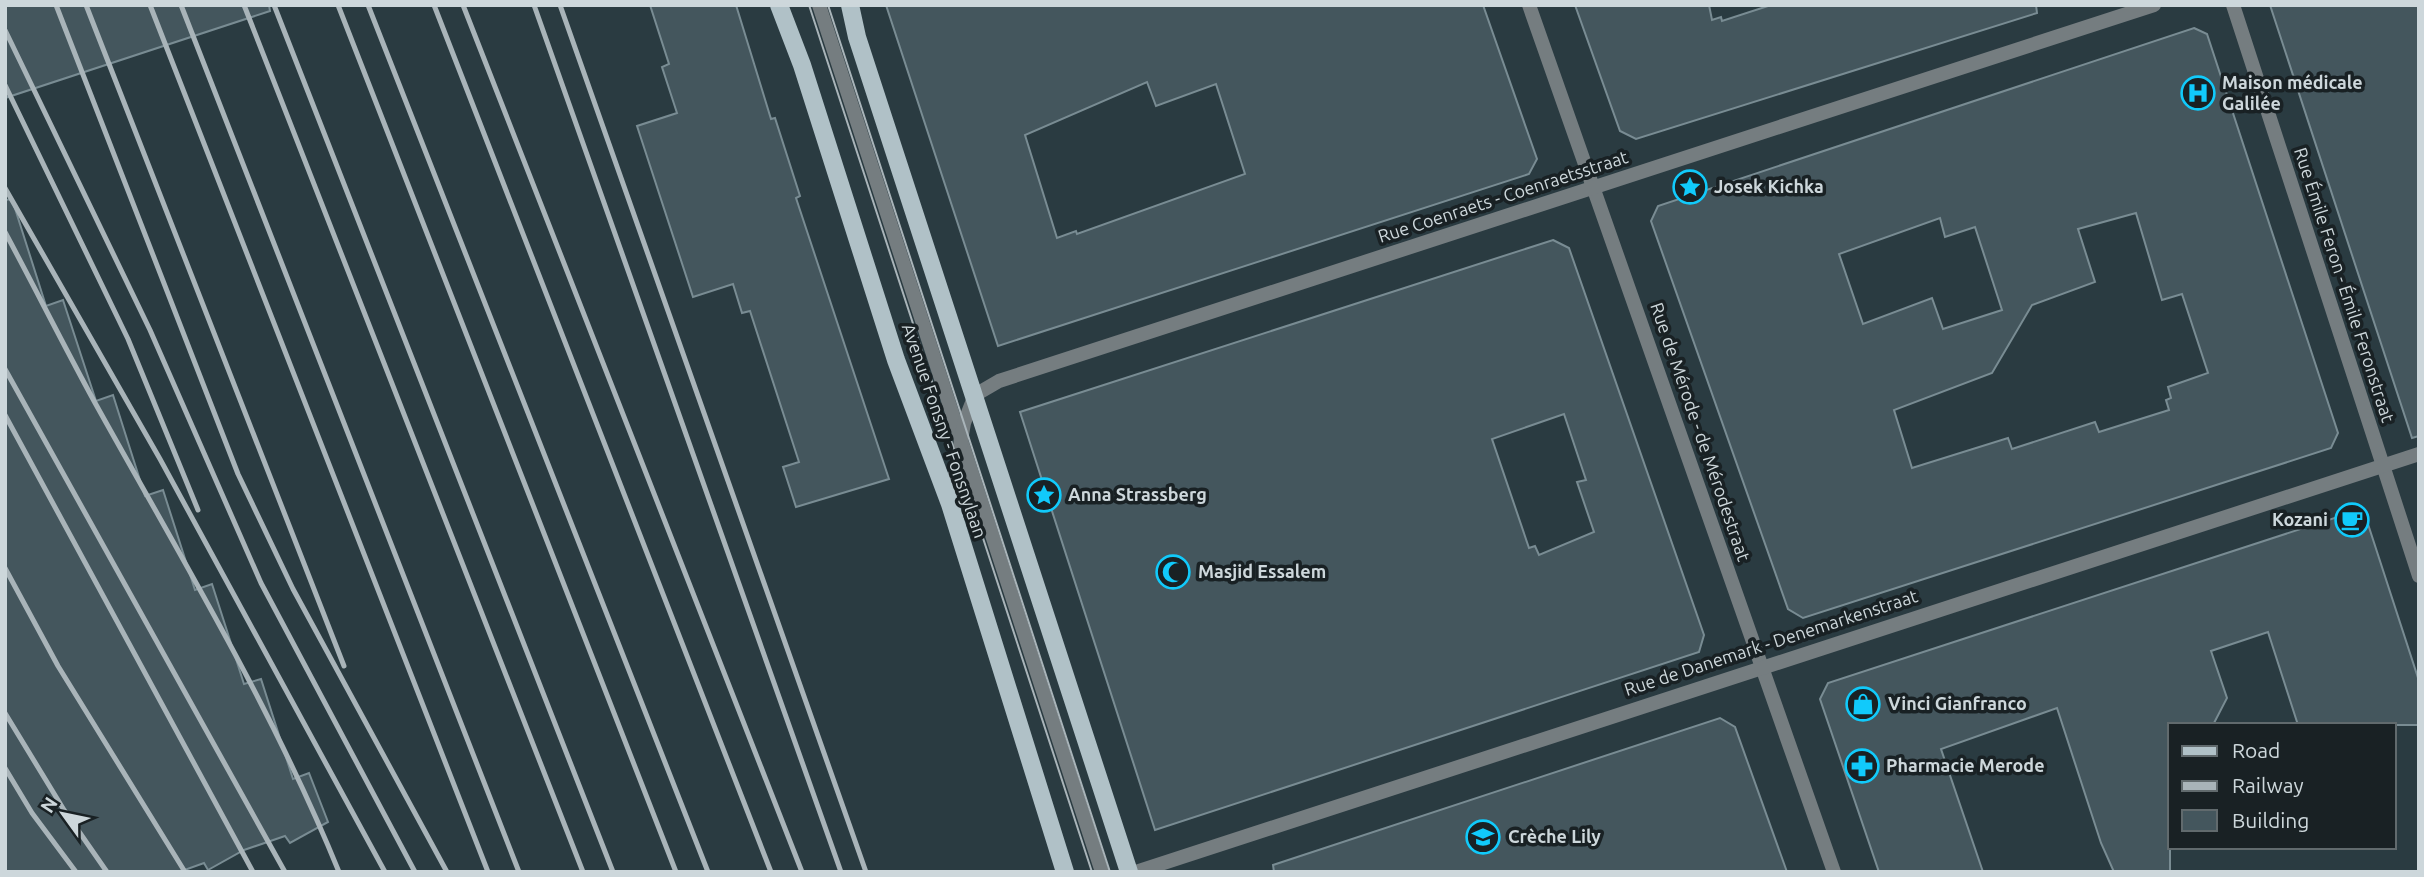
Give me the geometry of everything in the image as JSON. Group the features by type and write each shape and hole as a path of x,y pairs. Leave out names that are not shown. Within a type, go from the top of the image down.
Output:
{"main road":[{"name":"Avenue Fonsny - Fonsnylaan","path":"779,5 802,65 896,360 950,504 1065,872"},
{"path":"850,5 857,37 1129,872"}],"street":[{"name":"Avenue Fonsny - Fonsnylaan","path":"819,5 1102,872"},
{"name":"Rue de Mérode - de Mérodestraat","path":"1529,5 1834,872"},
{"name":"Rue Coenraets - Coenraetsstraat","path":"975,394 999,381 2154,5"},
{"name":"Rue Émile Feron - Émile Feronstraat","path":"2233,5 2419,576"},
{"path":"950,504 964,423 975,394"},
{"name":"Rue de Danemark - Denemarkenstraat","path":"1136,872 2419,454"}],"building":[{"path":"5,5 269,5 270,11 5,98"},
{"path":"650,5 736,5 771,119 775,118 800,196 796,198 889,479 796,507 783,467 799,462 750,311 742,313 733,284 693,297 637,126 677,113 662,67 669,64"},
{"path":"886,5 1483,5 1537,159 1529,174 998,346","holes":["1147,82 1156,106 1216,84 1245,174 1077,234 1076,231 1057,238 1025,135"]},
{"path":"1575,5 1709,5 1712,20 1721,17 1722,21 1771,5 2036,5 2037,13 1636,139 1620,131"},
{"path":"2270,5 2419,5 2419,436 2412,438"},
{"path":"2194,28 2207,34 2338,433 2331,448 1803,618 1788,609 1651,221 1658,206","holes":["2136,213 2162,300 2182,294 2208,373 2168,387 2171,398 2166,400 2169,410 2099,432 2095,422 2012,449 2008,438 1912,468 1894,410 1992,373 2032,305 2095,282 2078,229","1940,218 1945,237 1975,227 2002,310 1943,329 1932,298 1863,324 1839,254"]},
{"path":"12,199 46,306 63,300 96,401 113,395 145,496 163,490 195,590 212,584 244,684 261,679 293,779 309,773 328,822 290,843 285,836 244,850 208,870 204,863 179,872 5,872 5,200"},
{"path":"1553,240 1569,248 1704,635 1699,652 1155,830 1020,412","holes":["1564,414 1586,480 1577,482 1594,532 1539,555 1535,546 1529,548 1492,439"]},
{"path":"2353,512 2366,518 2419,681 2419,725 2297,723 2268,632 2211,651 2227,698 2214,723 2168,723 2170,872 2114,872 2101,843 2057,708 1941,749 1983,872 1879,872 1820,699 1828,683"},
{"path":"1720,718 1735,727 1787,872 1274,872 1273,865"}],"tram line":[{"path":"809,5 1092,872"},
{"path":"828,5 1110,872"}],"railway":[{"path":"56,5 238,474 293,589 447,872"},
{"path":"86,5 344,666"},
{"path":"150,5 488,872"},
{"path":"181,5 519,872"},
{"path":"244,5 583,872"},
{"path":"274,5 613,872"},
{"path":"338,5 676,872"},
{"path":"368,5 708,872"},
{"path":"434,5 771,872"},
{"path":"463,5 802,872"},
{"path":"534,5 841,872"},
{"path":"560,5 866,872"},
{"path":"5,30 150,330 261,583 415,872"},
{"path":"5,85 128,339 198,510"},
{"path":"5,188 160,459 385,872"},
{"path":"5,232 94,401 255,691 339,872"},
{"path":"5,369 285,872"},
{"path":"5,415 253,872"},
{"path":"5,568 58,666 185,872"},
{"path":"5,713 64,810 107,872"},
{"path":"5,768 32,813 76,872"}],"place":[{"name":"Maison médicale Galilée","path":"2198,93"},
{"name":"Josek Kichka","path":"1690,187"},
{"name":"Anna Strassberg","path":"1044,495"},
{"name":"Kozani","path":"2352,520"},
{"name":"Masjid Essalem","path":"1173,572"},
{"name":"Vinci Gianfranco","path":"1863,704"},
{"name":"Pharmacie Merode","path":"1862,766"},
{"name":"Crèche Lily","path":"1483,837"}]}
